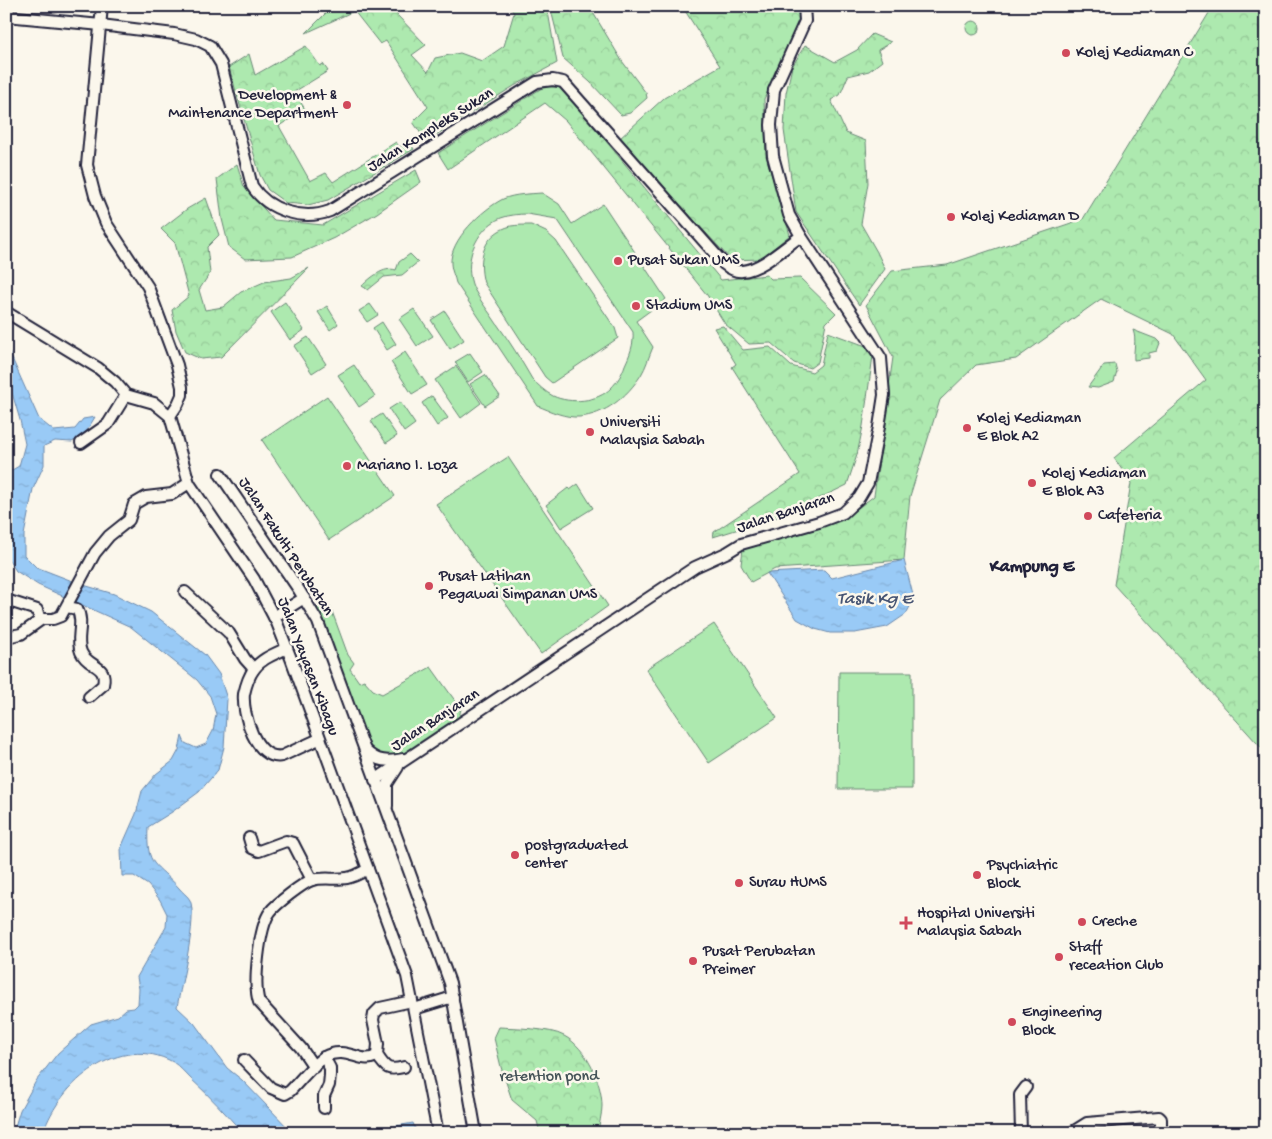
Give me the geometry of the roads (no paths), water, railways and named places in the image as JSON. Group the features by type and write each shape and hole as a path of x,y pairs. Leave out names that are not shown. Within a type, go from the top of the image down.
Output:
{"street":[{"path":"6,312 98,368 126,395 154,403 170,416 178,404 182,395 182,387 177,365 148,287 106,223 95,196 87,165 102,6"},
{"name":"Jalan Banjaran","path":"375,780 695,567 741,544 819,522 843,513 859,498 868,482 880,426 884,395 881,358 801,236 789,214 773,156 771,125 774,90 805,21 804,6"},
{"name":"Jalan Kompleks Sukan","path":"6,16 174,34 196,38 210,46 220,64 252,186 259,196 274,207 305,215 330,211 537,82 553,80 563,82 724,264 732,269 741,271 755,268 801,236"},
{"path":"81,444 108,424 126,395"},
{"name":"Jalan Yayasan Kibagu","path":"170,416 188,483 248,569 274,617 287,648 319,739 400,952 413,1005 438,1133"},
{"name":"Jalan Fakulti Perubatan","path":"220,474 304,598 318,622 450,982 476,1133"},
{"path":"6,637 21,634 40,620 58,618 68,604 78,581 102,544 129,520 134,504 146,497 172,494 188,483"},
{"path":"185,592 229,633 244,659 254,669"},
{"path":"274,617 304,598"},
{"path":"6,600 35,608 39,612 40,620"},
{"path":"68,604 77,609 80,614 78,641 84,659 100,668 104,676 103,686 89,697"},
{"path":"287,648 262,660 254,669 247,682 244,706 253,738 270,755 276,757 319,739"},
{"path":"365,751 374,759 384,761 406,759"},
{"path":"387,812 387,784 406,759"},
{"path":"248,838 252,848 258,851 286,841 293,843 312,880"},
{"path":"314,1067 302,1048 259,1002 257,995 260,941 265,921 270,911 312,880 348,878 368,869"},
{"path":"244,1060 271,1088 285,1094 324,1057 342,1052 365,1060 372,1060 377,1055 378,1044 373,1020 374,1014 380,1008 413,1005 452,997"},
{"path":"377,1055 392,1070 404,1067"},
{"path":"324,1057 330,1068 329,1085 324,1096 324,1108"},
{"path":"1021,1133 1020,1094 1026,1087"},
{"path":"1071,1133 1088,1123 1159,1117 1160,1133"}],"water":[{"path":"6,345 39,419 54,431 75,429 83,419 95,417 84,435 72,442 55,441 44,446 44,465 33,489 24,535 24,555 36,567 80,584 114,594 151,612 205,655 219,674 227,699 224,747 218,770 199,792 148,827 149,850 154,863 189,898 192,909 190,936 177,1007 194,1023 227,1068 242,1080 293,1133 243,1133 211,1098 173,1062 153,1055 132,1054 113,1058 77,1080 51,1114 43,1133 13,1133 20,1110 36,1081 58,1053 91,1024 118,1016 126,1009 134,1008 138,1004 139,989 137,977 166,927 167,914 160,900 148,885 134,876 122,876 121,848 136,814 142,791 156,774 173,761 179,750 182,736 185,743 196,748 206,744 213,731 216,714 210,696 197,680 131,627 38,585 16,571 6,555 6,521 9,491 7,473 19,466 25,444 20,420 6,377"},
{"name":"Tasik Kg E","path":"904,560 914,599 906,614 887,627 855,633 830,633 815,629 797,619 767,573 824,570 832,578"},
{"path":"413,1123 417,1133 378,1133 385,1128"}],"place":[{"name":"Kolej Kediaman C","path":"1066,53"},
{"name":"Development & Maintenance Department","path":"347,105"},
{"name":"Kolej Kediaman D","path":"951,217"},
{"name":"Pusat Sukan UMS","path":"618,261"},
{"name":"Stadium UMS","path":"636,306"},
{"name":"Kolej Kediaman E Blok A2","path":"967,428"},
{"name":"Universiti Malaysia Sabah","path":"590,432"},
{"name":"Mariano I. Loza","path":"347,466"},
{"name":"Kolej Kediaman E Blok A3","path":"1032,483"},
{"name":"Cafeteria","path":"1088,516"},
{"name":"Pusat Latihan Pegawai Simpanan UMS","path":"429,586"},
{"name":"postgraduated center","path":"515,855"},
{"name":"Psychiatric Block","path":"977,875"},
{"name":"Surau HUMS","path":"739,883"},
{"name":"Creche","path":"1082,922"},
{"name":"Hospital Universiti Malaysia Sabah","path":"906,923"},
{"name":"Staff receation Club","path":"1059,957"},
{"name":"Pusat Perubatan Preimer","path":"693,961"},
{"name":"Engineering Block","path":"1012,1022"}],"district":[{"name":"Kampung E","path":"1032,567"}],"park label":[{"name":"retention pond","path":"549,1077"}]}
